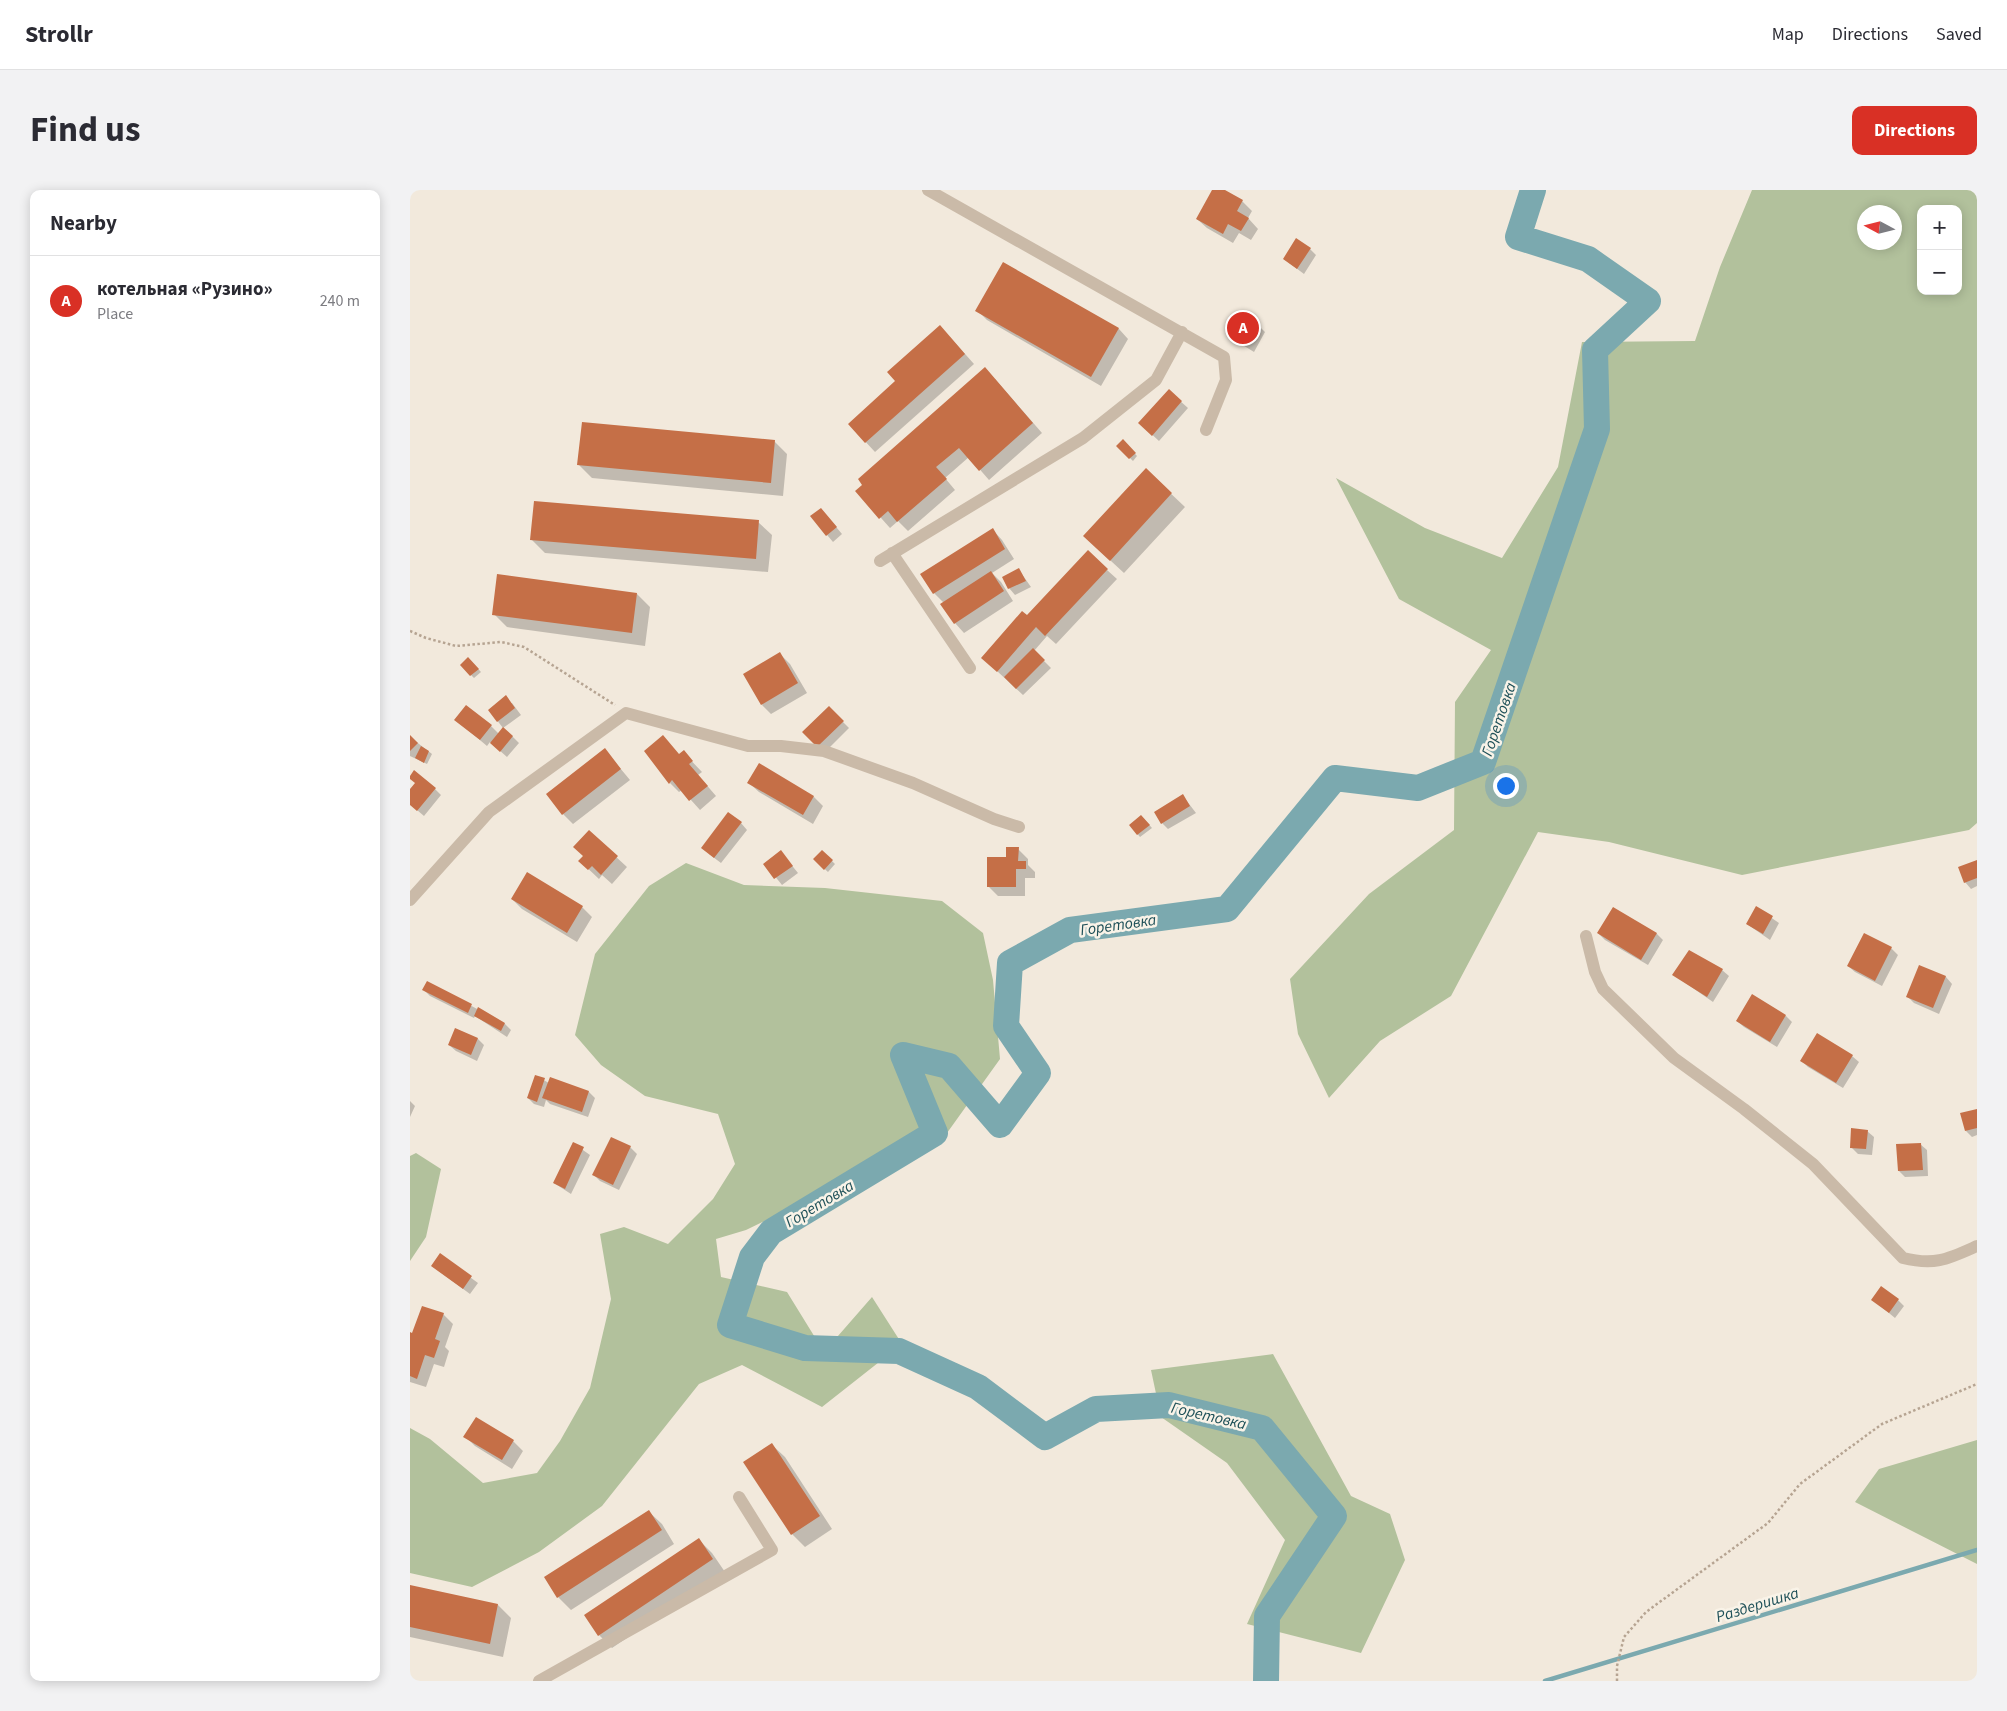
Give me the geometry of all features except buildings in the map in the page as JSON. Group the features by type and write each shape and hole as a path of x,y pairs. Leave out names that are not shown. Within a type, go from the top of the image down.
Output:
{"street":[{"path":"928,190 1224,357 1226,380 1206,430"},
{"path":"880,561 1083,438 1156,380 1182,332"},
{"path":"892,553 970,668"},
{"path":"410,900 489,812 626,713 748,746 781,746 824,751 913,783 994,819 1019,827"},
{"path":"1586,936 1595,972 1603,989 1674,1058 1744,1109 1813,1164 1903,1258 1923,1263 1949,1258 1977,1246"},
{"path":"539,1681 772,1550 740,1496"}],"path":[{"path":"410,631 426,638 456,646 501,642 524,647 626,713"},
{"path":"1617,1681 1617,1666 1624,1637 1646,1612 1768,1523 1800,1484 1882,1424 1977,1384"}],"green space":[{"path":"1752,190 1977,190 1977,823 1969,830 1742,875 1609,842 1538,832 1451,996 1380,1041 1329,1098 1298,1034 1290,979 1369,894 1454,830 1455,702 1491,650 1399,599 1336,478 1425,528 1502,558 1558,467 1582,342 1695,341 1720,267"},
{"path":"686,863 744,885 825,888 942,901 983,933 993,980 1000,1059 947,1133 746,1230 716,1239 721,1277 787,1292 824,1352 872,1297 902,1344 822,1407 742,1365 699,1384 602,1506 539,1552 472,1587 410,1573 410,1428 430,1439 483,1483 537,1473 560,1441 590,1388 611,1299 600,1234 624,1227 668,1244 713,1199 735,1164 718,1114 645,1096 601,1065 575,1035 595,954 649,886"},
{"path":"416,1153 441,1169 426,1237 410,1261 410,1156"},
{"path":"1273,1354 1351,1496 1390,1514 1405,1560 1361,1653 1247,1624 1285,1540 1227,1463 1161,1417 1151,1370"},
{"path":"1977,1440 1977,1564 1855,1502 1879,1469"}],"waterway":[{"name":"Горетовка","path":"1266,1681 1267,1616 1334,1516 1262,1428 1169,1405 1096,1409 1045,1437 978,1387 899,1351 805,1348 730,1325 752,1257 771,1232 935,1133 903,1055 949,1066 1000,1125 1038,1073 1006,1026 1010,963 1070,930 1227,909 1335,778 1418,788 1483,762 1597,429 1595,350 1648,301 1588,259 1518,237 1533,190"},
{"name":"Раздеришка","path":"1545,1681 1977,1550"}],"place":[{"name":"котельная «Рузино»","path":"1243,328"}]}
